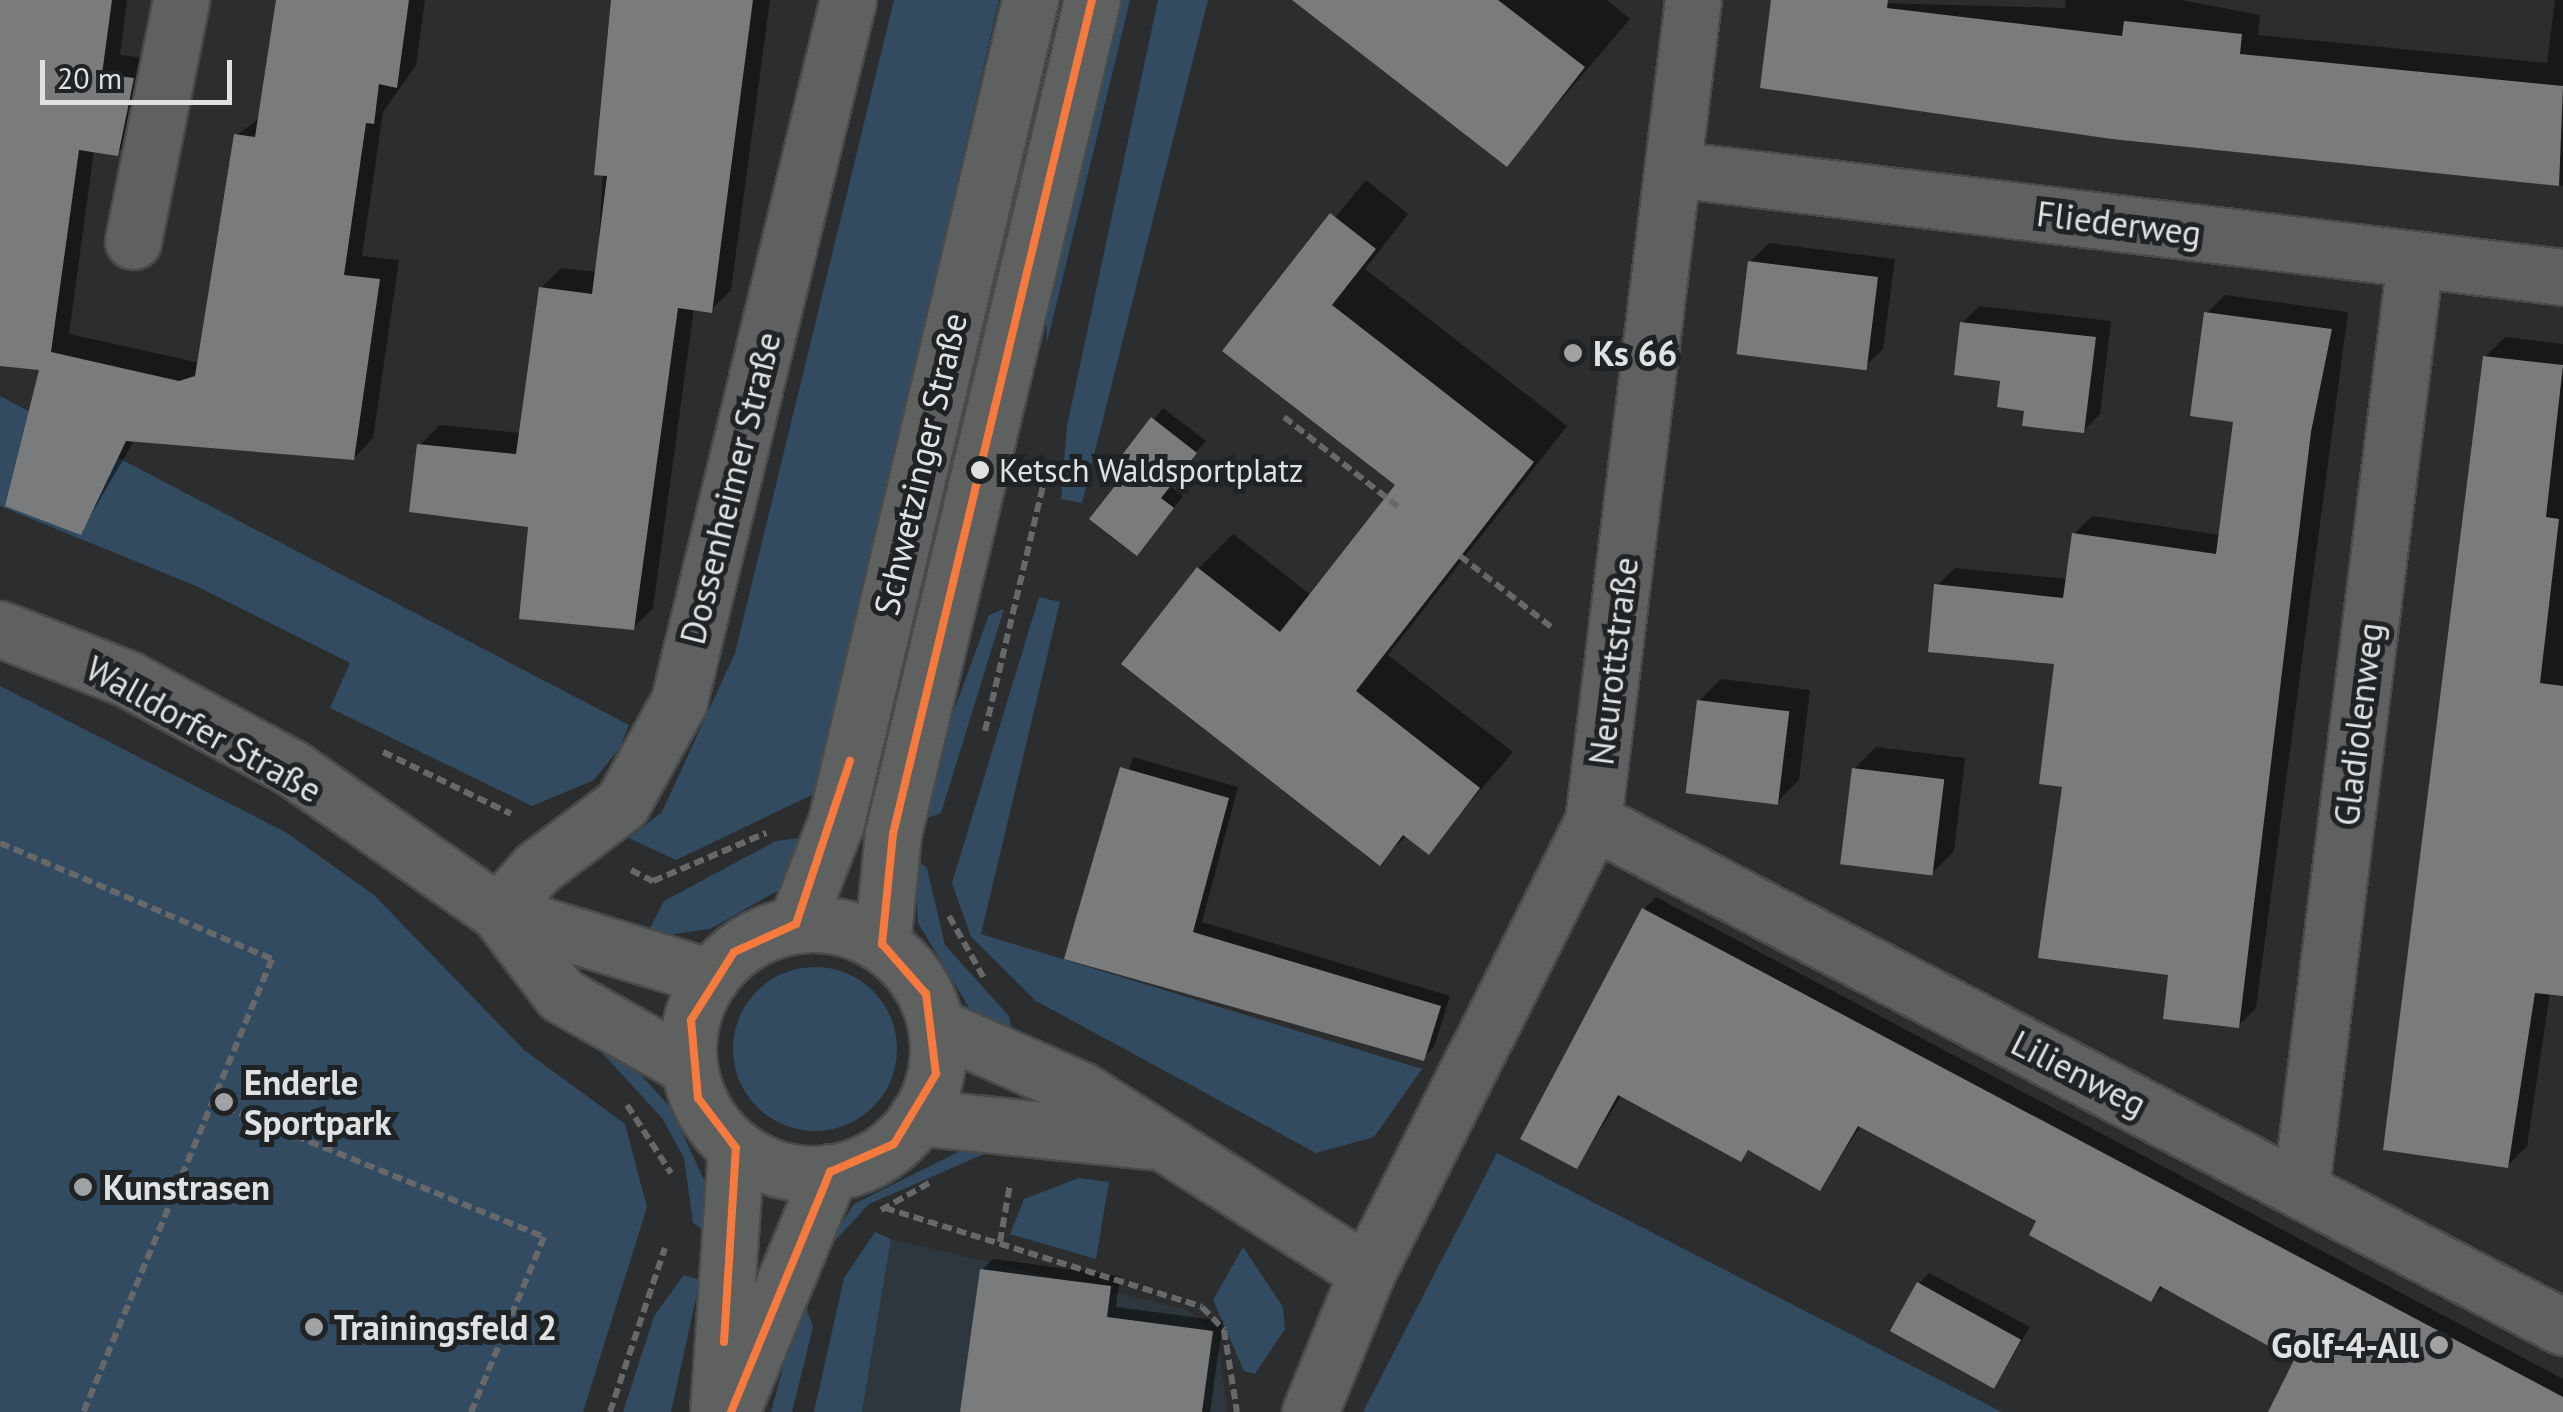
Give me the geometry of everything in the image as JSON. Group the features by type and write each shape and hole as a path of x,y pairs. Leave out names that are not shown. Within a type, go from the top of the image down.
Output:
{"street":[{"path":"132,242 180,0"},
{"name":"Dossenheimer Straße","path":"498,912 537,868 622,804 679,701 848,0"},
{"name":"Schwetzinger Straße","path":"796,924 836,822 1030,0"},
{"name":"Schwetzinger Straße","path":"882,944 893,834 1092,0"},
{"name":"Neurottstraße","path":"1310,1412 1366,1272 1593,821 1692,0"},
{"name":"Fliederweg","path":"1674,169 2563,277"},
{"name":"Gladiolenweg","path":"2301,1188 2415,260"},
{"name":"Walldorfer Straße","path":"0,629 128,679 292,768 498,912 711,978"},
{"name":"Lilienweg","path":"1593,821 2563,1326"},
{"name":"Walldorfer Straße","path":"498,912 561,995 689,1067"},
{"path":"796,924 833,925 882,944 907,965 936,1026 936,1074 917,1117 894,1144 830,1172 781,1170 736,1148 698,1098 689,1067 691,1020 711,978 734,952 796,924"},
{"path":"936,1026 1080,1090 1150,1142 1366,1272"},
{"path":"917,1117 1150,1142"},
{"path":"718,1412 736,1148"},
{"path":"731,1412 830,1172"}],"path":[{"path":"1284,417 1401,509"},
{"path":"1460,556 1612,673"},
{"path":"0,843 272,959 83,1412"},
{"path":"944,903 971,964 990,984"},
{"path":"617,1093 657,1141 676,1192"},
{"path":"212,1102 544,1237 471,1412"},
{"path":"1000,1242 1012,1174"},
{"path":"872,1217 938,1178"},
{"path":"884,1208 1202,1307 1224,1330 1237,1412"},
{"path":"610,1412 671,1233"}],"shaded area":[{"path":"894,0 999,0 816,793 676,860 629,838 662,812 735,653"},
{"path":"1107,0 1130,0 1047,343 1044,258"},
{"path":"1158,0 1208,0 1082,503 1061,499 1067,426"},
{"path":"0,396 629,725 619,749 594,780 532,806 330,708 350,663 196,586 0,506"},
{"path":"1039,597 1060,602 981,934 1422,1069 1374,1137 1316,1153 1036,1001 971,937 952,883"},
{"path":"1004,609 941,813 923,820 918,809 989,615"},
{"name":"Enderle Sportpark","path":"0,686 287,833 374,895 524,1050 625,1124 647,1207 583,1412 0,1412"},
{"path":"808,837 779,890 710,929 645,938 664,901 776,841"},
{"path":"914,857 927,868 945,945 1009,1016 1017,1048 980,1026 918,923"},
{"path":"815,967 846,973 873,991 891,1018 897,1049 891,1080 873,1107 846,1125 815,1131 784,1125 757,1107 739,1080 733,1049 739,1018 757,991 784,973"},
{"path":"593,1043 621,1053 670,1107 708,1188 708,1233 693,1223 684,1158 662,1118"},
{"path":"962,1150 989,1152 869,1204 821,1256 854,1204"},
{"path":"1497,1153 2002,1412 1363,1412"},
{"path":"1079,1178 1109,1182 1096,1259 1010,1234 1024,1199"},
{"path":"875,1232 891,1239 862,1412 814,1412 844,1278"},
{"path":"891,1239 1188,1310 1217,1336 1228,1412 862,1412"},
{"path":"1243,1247 1283,1307 1285,1329 1255,1374 1244,1371 1213,1300"},
{"path":"684,1275 700,1280 671,1412 623,1412 654,1316"},
{"path":"802,1296 813,1327 792,1412 771,1412"}],"building":[{"path":"0,0 112,0 102,74 134,78 118,156 79,150 51,352 179,381 195,376 234,134 255,137 276,0 409,0 397,88 379,84 374,124 366,123 344,275 380,279 354,460 126,441 81,535 5,506 39,370 0,366"},
{"path":"611,0 753,0 712,313 678,308 634,630 519,619 528,527 409,512 417,444 516,454 539,287 592,294 607,176 594,175"},
{"path":"1292,0 1498,0 1585,67 1507,167"},
{"path":"1771,0 1888,0 1887,8 2122,36 2124,21 2242,34 2240,54 2563,86 2559,186 2112,139 1760,88"},
{"path":"1330,213 1376,249 1332,305 1534,462 1356,691 1480,788 1429,855 1403,835 1380,866 1121,664 1197,567 1280,632 1395,485 1222,351"},
{"path":"1748,261 1878,277 1867,370 1737,354"},
{"path":"2204,312 2332,329 2311,432 2239,1028 2163,1019 2168,975 2038,958 2062,787 2039,784 2054,664 1928,652 1934,584 2063,598 2072,533 2216,554 2233,422 2190,416"},
{"path":"1960,322 2096,337 2084,433 2022,426 2024,411 1997,407 2000,381 1954,375"},
{"path":"2483,356 2563,365 2546,517 2559,519 2540,683 2563,686 2563,996 2535,993 2508,1168 2383,1150"},
{"path":"1151,417 1197,453 1161,498 1174,508 1137,556 1089,519 1126,472 1147,488 1116,463"},
{"path":"1697,700 1789,711 1778,805 1686,793"},
{"path":"1120,767 1229,798 1193,932 1441,1006 1424,1061 1064,959"},
{"path":"1852,768 1944,779 1932,876 1840,864"},
{"path":"1642,908 2563,1397 2563,1412 2268,1412 2294,1360 2160,1286 2151,1302 2029,1235 2036,1221 1858,1126 1820,1191 1748,1150 1741,1162 1618,1095 1577,1169 1520,1139"},
{"path":"980,1269 1111,1286 1107,1317 1213,1331 1202,1412 960,1412"},
{"path":"1917,1282 2021,1340 1994,1389 1890,1331"}],"transit line":[{"path":"731,1412 830,1172 894,1144 936,1074 926,994 882,944 893,834 1092,0"},
{"path":"724,1342 736,1148 698,1098 691,1020 734,952 796,924 850,761"}],"place":[{"name":"Ks 66","path":"1573,353"},
{"name":"Ketsch Waldsportplatz","path":"980,470"},
{"name":"Enderle Sportpark","path":"224,1102"},
{"name":"Kunstrasen","path":"83,1187"},
{"name":"Trainingsfeld 2","path":"314,1327"},
{"name":"Golf-4-All","path":"2439,1345"}]}
